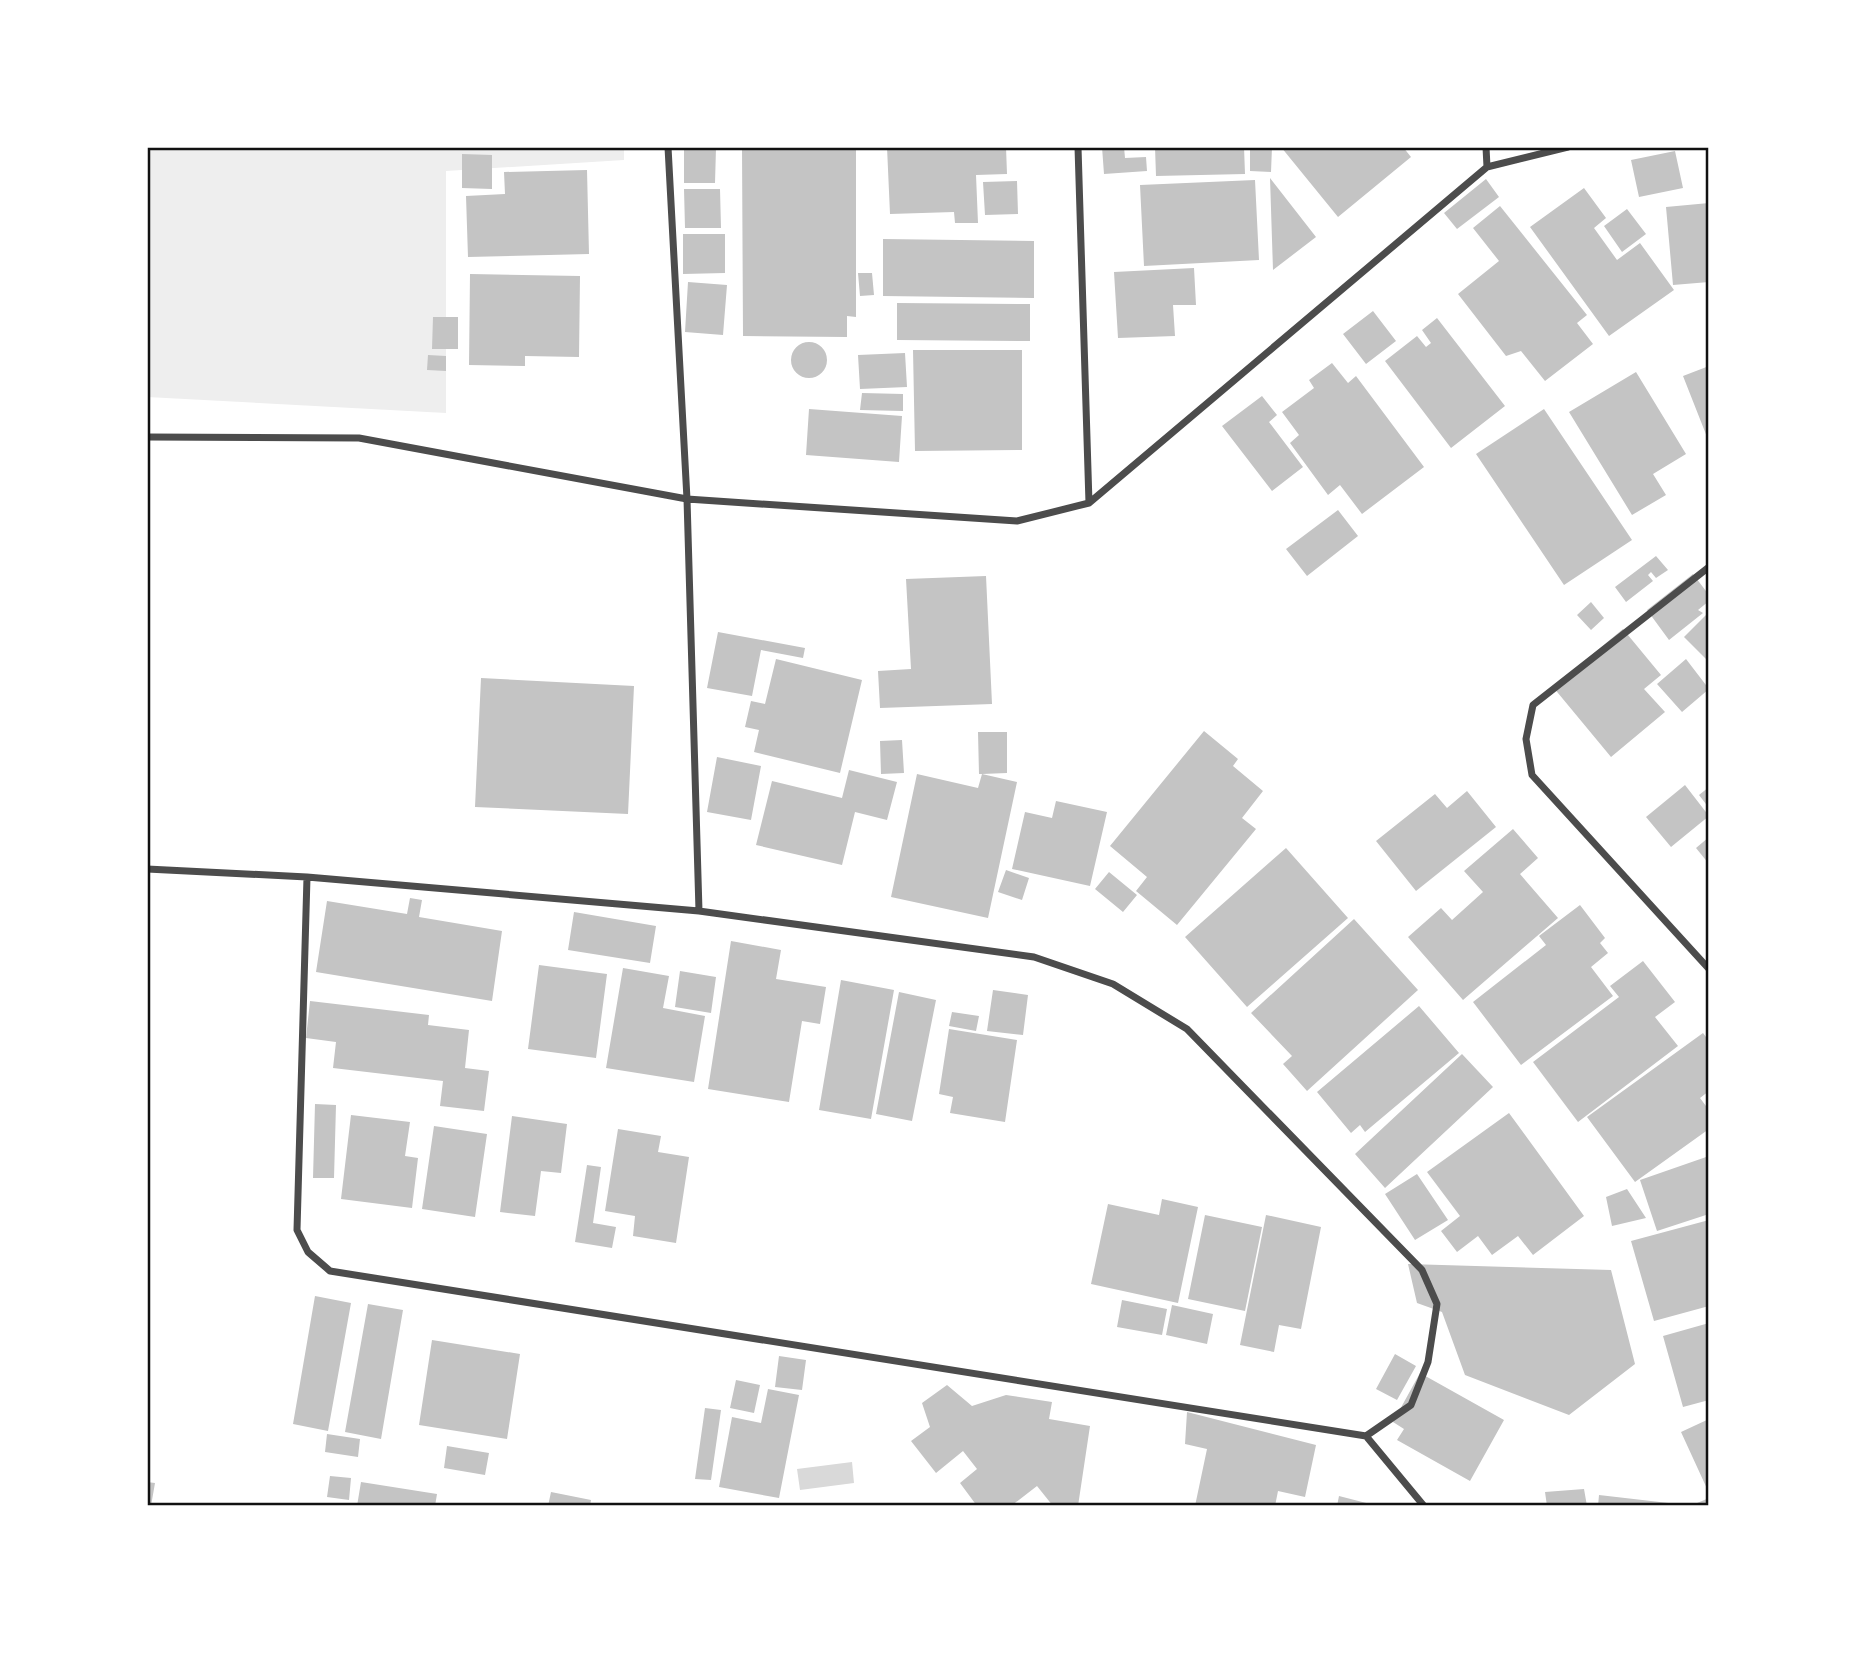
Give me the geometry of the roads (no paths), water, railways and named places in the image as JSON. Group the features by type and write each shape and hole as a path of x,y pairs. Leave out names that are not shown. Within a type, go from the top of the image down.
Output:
{"street":[{"path":"668,147 687,499 699,911"},
{"path":"1078,147 1089,503"},
{"path":"1486,147 1487,167"},
{"path":"147,437 359,438 687,499 1017,521 1089,503 1487,167 1568,147"},
{"path":"1709,567 1533,705 1526,738 1532,775 1709,968"},
{"path":"147,869 307,877 699,911 1034,957 1113,984 1187,1029 1422,1270 1437,1304 1428,1362 1411,1405 1366,1437"},
{"path":"307,877 297,1230 308,1252 330,1272 1366,1437 1424,1506"}]}
